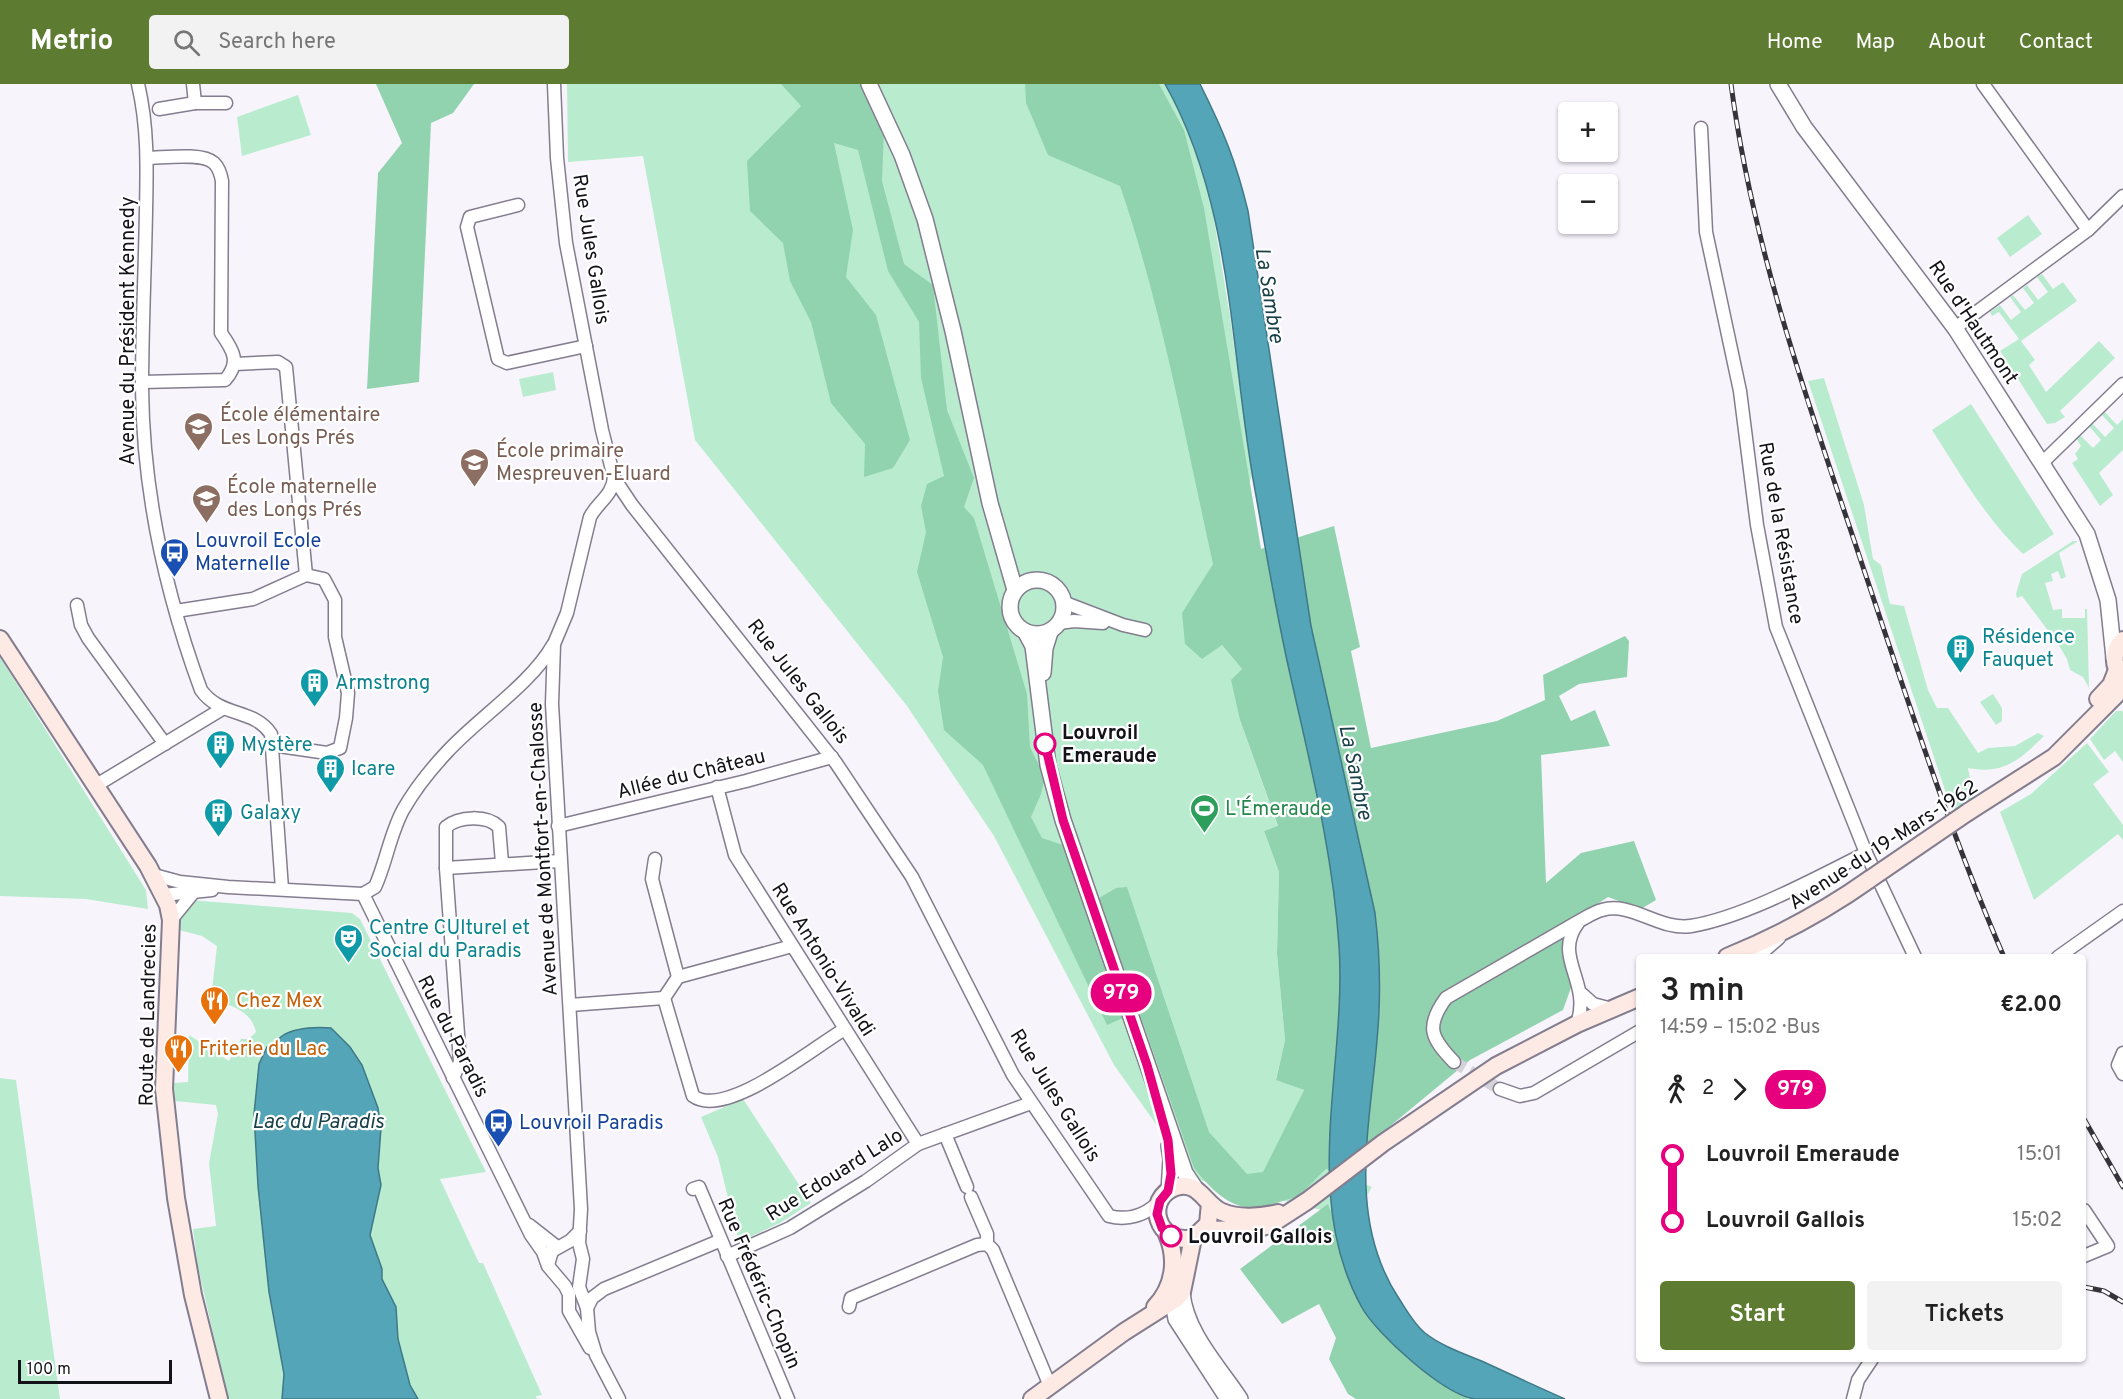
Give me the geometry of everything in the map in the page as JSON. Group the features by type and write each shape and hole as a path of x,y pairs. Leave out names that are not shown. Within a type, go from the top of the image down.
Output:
{"main road":[{"name":"Route de Landrecies","path":"0,639 154,875 171,920 165,1109 184,1249 219,1399"},
{"path":"2026,776 2111,685 2118,669 2116,650 2123,640"},
{"path":"2026,776 2054,757 2123,688"},
{"name":"Avenue du 19-Mars-1962","path":"1734,954 1789,930 1829,908 1968,812 2026,776"},
{"path":"1163,1227 1180,1239 1198,1234 1254,1229 1270,1225 1383,1143 1496,1066 1577,1024 1636,999"},
{"path":"1175,1293 1173,1254 1163,1227 1164,1196 1181,1186 1195,1188 1225,1214 1239,1216 1265,1215 1302,1204"},
{"path":"1175,1293 1198,1234 1210,1217 1210,1203"},
{"path":"1032,1399 1132,1328 1166,1295 1175,1293"}],"street":[{"name":"Avenue du Président Kennedy","path":"138,84 147,159 142,382 147,483 166,581 201,690 210,703 266,725 271,734 282,889"},
{"path":"193,84 195,103"},
{"name":"Rue Jules Gallois","path":"554,84 557,158 566,243 614,478 632,505 832,757 912,877 1013,1075 1031,1103 1109,1216 1131,1217"},
{"path":"869,84 902,155 925,219 953,331 979,457 1015,590 1009,606 1010,615 1014,623 1026,633 1033,646 1048,765 1063,820 1185,1173 1195,1188"},
{"path":"1983,84 2088,230"},
{"name":"Rue d'Hautmont","path":"1783,85 1804,127 1955,328 2087,534 2108,600"},
{"path":"159,109 195,103 226,103"},
{"name":"Rue de la Résistance","path":"1701,128 1706,232 1740,391 1757,525 1772,610 1784,647 1866,854 1914,954"},
{"path":"142,382 225,380 235,364 234,352 221,333 222,181 219,170 213,162 202,158 147,159"},
{"path":"1955,328 2088,230 2123,196"},
{"path":"518,205 470,217 467,227 498,359 507,363 586,346"},
{"path":"235,364 278,362 286,367 306,575"},
{"path":"2042,463 2123,384"},
{"name":"Avenue de Montfort-en-Chalosse","path":"587,1312 579,1287 583,1259 580,1231 581,1209 552,730 554,644 567,613 590,517 597,504 613,489 614,478"},
{"path":"1002,544 1022,570 1033,580 1050,583 1057,588 1064,602 1064,613 1045,648 1041,697"},
{"path":"176,611 253,599 306,575 324,579 335,600 335,637 348,700 340,748 327,753 272,745"},
{"path":"1015,590 1033,580"},
{"path":"2108,600 2123,625"},
{"path":"2108,600 2118,669"},
{"path":"1064,602 1123,625"},
{"path":"76,605 88,638 165,744"},
{"path":"1026,633 1035,635 1055,627 1083,621 1145,630"},
{"path":"154,875 180,882 228,887 363,894 375,887 402,811 422,782 447,751 548,655 554,644"},
{"path":"95,786 222,709"},
{"name":"Allée du Château","path":"558,826 832,757"},
{"name":"Rue Antonio-Vivaldi","path":"717,787 735,855 918,1144"},
{"path":"453,1078 460,1062 444,835 446,827 453,821 483,819 493,821 499,826 502,863"},
{"path":"1454,1062 1436,1044 1432,1032 1435,1014 1446,998 1581,920 1603,909 1623,909 1672,925 1689,926 1707,922 1789,891 1866,854"},
{"path":"655,859 652,879 678,977"},
{"path":"446,868 560,861"},
{"path":"163,895 228,887"},
{"path":"171,920 193,893"},
{"name":"Rue du Paradis","path":"363,894 524,1220 543,1252 548,1266 569,1294 569,1311 574,1319"},
{"path":"2062,954 2123,911"},
{"path":"1577,1024 1582,1009 1582,994 1568,952 1569,936 1581,920"},
{"path":"1761,954 1789,930"},
{"path":"664,998 678,977 792,946"},
{"path":"1582,994 1593,1004 1612,1009"},
{"path":"570,1005 664,998"},
{"path":"664,998 693,1096 705,1101 723,1100 754,1087 845,1029"},
{"path":"1500,1089 1520,1096 1534,1093 1636,1034"},
{"path":"2123,1053 2118,1065 2123,1074"},
{"path":"1131,1217 1151,1210 1164,1196 1171,1159 1147,1065"},
{"name":"Rue Edouard Lalo","path":"727,1256 790,1228 866,1181 918,1144 1031,1103"},
{"path":"945,1134 987,1234 987,1244 993,1250 1050,1386"},
{"name":"Rue Frédéric-Chopin","path":"693,1189 699,1187 719,1241 788,1399"},
{"path":"2086,1213 2108,1246 2086,1255"},
{"path":"1131,1217 1163,1227"},
{"name":"Rue du Paradis","path":"524,1220 561,1245 572,1245 581,1253"},
{"path":"548,1266 549,1256 580,1231"},
{"path":"574,1319 581,1321 592,1298 604,1289 719,1241"},
{"path":"849,1307 851,1298 977,1245 987,1244"},
{"path":"580,1275 593,1287 604,1289"},
{"path":"1175,1293 1176,1319 1203,1364 1228,1399"},
{"path":"1175,1293 1195,1332 1238,1399"},
{"path":"587,1312 596,1355"},
{"path":"574,1319 585,1343 596,1355 619,1399"},
{"path":"1203,1364 1209,1362 1238,1399"},
{"path":"1853,1399 1858,1380 1870,1362"}],"green space":[{"path":"376,84 474,84 453,113 431,123 419,382 367,389 378,173 402,143"},
{"path":"567,84 1165,84 1180,111 1209,189 1230,316 1252,476 1213,564 1183,613 1222,645 1242,669 1240,720 1278,827 1264,831 1279,872 1277,954 1285,1040 1276,1079 1304,1090 1277,1149 1372,1187 1354,1218 1195,1179 1114,1065 994,836 907,706 695,440 643,156 568,162"},
{"path":"781,84 861,84 884,131 882,181 904,264 933,285 947,410 974,478 964,507 974,518 1027,694 1030,747 1045,777 1041,794 1031,817 1042,838 1063,845 1123,1018 1107,1025 983,765 944,730 938,691 943,657 917,572 926,532 921,506 927,484 944,476 921,378 919,322 888,271 858,150 834,143 853,230 846,277 876,315 910,440 893,468 864,477 865,444 831,403 811,322 790,281 783,243 750,211 747,161 801,106"},
{"path":"1025,84 1159,84 1184,130 1204,208 1261,549 1334,526 1360,647 1351,651 1371,748 1497,721 1545,700 1543,675 1625,636 1629,641 1627,677 1579,684 1559,696 1571,721 1595,710 1610,746 1541,755 1546,883 1581,853 1634,841 1656,900 1641,909 1608,897 1563,927 1573,982 1563,1010 1470,1060 1383,1132 1329,1170 1326,1169 1299,1195 1264,1207 1252,1208 1230,1202 1211,1187 1194,1168 1099,898 1116,888 1127,887 1209,1132 1247,1174 1263,1172 1304,1090 1276,1080 1285,1040 1277,954 1279,872 1264,831 1278,826 1240,720 1231,680 1242,669 1222,645 1202,659 1185,644 1182,613 1213,564 1160,326 1120,186 1048,155 1026,103"},
{"path":"298,95 311,135 242,156 237,117"},
{"path":"2028,215 2042,234 2010,257 1997,238"},
{"path":"2042,274 2053,289 2063,282 2077,301 2021,341 2035,360 2029,365 2046,392 2099,341 2115,358 2060,411 2065,417 2055,423 2047,424 2000,351 2019,339 1999,312 1992,316 1990,312 2000,305 2011,320 2021,312 2010,297 2013,295 2025,310 2034,303 2023,288 2027,285 2038,300 2048,292 2037,277"},
{"path":"553,372 556,390 523,397 519,379"},
{"path":"1824,378 1864,505 1873,559 1881,565 1890,604 1904,606 1928,690 1937,708 1948,708 1978,753 1988,748 2015,746 2038,733 2044,736 2019,759 2010,764 1991,769 1968,768 1974,799 1952,811 1808,381"},
{"path":"1971,404 2054,534 2023,554 1985,510 1932,430"},
{"path":"2104,411 2117,425 2123,419 2123,450 2099,473 2113,495 2100,506 2072,463 2078,459 2075,454 2081,446 2076,438 2080,435 2093,448 2101,440 2089,426 2092,423 2105,437 2114,428 2101,414"},
{"path":"2073,541 2078,541 2059,553 2066,577 2061,579 2058,571 2051,574 2053,581 2045,583 2053,610 2062,609 2062,618 2085,618 2085,609 2087,609 2089,688 2083,677 2070,670 2067,659 2058,644 2022,596 2017,598 2016,594 2022,574"},
{"path":"0,657 146,890 148,909 86,899 0,896"},
{"path":"1993,694 2002,708 2002,721 1996,725 1980,702"},
{"path":"2116,711 2123,711 2123,762 2115,751 2104,760 2090,739"},
{"path":"2087,743 2109,772 2093,784 2123,825 2123,840 2118,834 2034,900 2000,812 2031,794"},
{"path":"190,900 352,913 360,919 486,1172 440,1179 479,1263 483,1263 542,1395 536,1396 537,1399 228,1399 198,1267 193,1229 216,1226 209,1163 218,1114 216,1105 174,1101 173,1083 188,1082 189,1035 229,1061 241,1039 249,1039 256,1032 250,1018 245,1013 211,999 217,946 202,936 179,930 179,919"},
{"path":"0,1078 16,1080 60,1399 0,1399"},
{"path":"743,1099 811,1203 780,1223 739,1242 718,1157 701,1117"},
{"path":"1328,1204 1364,1303 1489,1399 1356,1399 1348,1394 1329,1359 1336,1338 1319,1304 1282,1324 1240,1269"}],"water":[{"path":"1165,84 1200,84 1228,146 1248,211 1311,626 1375,913 1379,960 1379,1008 1366,1172 1367,1204 1372,1236 1382,1267 1398,1297 1413,1320 1425,1333 1447,1346 1565,1399 1475,1399 1446,1387 1395,1347 1369,1318 1361,1306 1343,1263 1333,1219 1329,1174 1340,991 1339,946 1332,877 1320,809 1280,628 1255,490 1217,230 1205,180 1188,131"},
{"name":"Lac du Paradis","path":"306,1028 331,1028 350,1047 362,1065 378,1108 381,1128 378,1168 381,1185 370,1235 382,1269 382,1279 396,1307 398,1339 410,1385 418,1399 282,1399 284,1374 269,1292 258,1186 254,1114 259,1064 267,1047 288,1033"}],"tunnel":[{"path":"1454,1062 1500,1089"}],"railway":[{"path":"1731,84 1753,208 1785,328 1929,764 2003,954"},
{"path":"2086,1122 2123,1187"},
{"path":"2086,1287 2104,1291 2123,1302"}],"bus line":[{"name":"979","path":"1045,744 1048,765 1063,820 1147,1065 1168,1140 1171,1174 1168,1191 1160,1201 1157,1214 1162,1228 1171,1236"}],"place":[{"name":"École élémentaire Les Longs Prés","path":"199,452"},
{"name":"École primaire Mespreuven-Eluard","path":"475,488"},
{"name":"École maternelle des Longs Prés","path":"206,524"},
{"name":"Louvroil Ecole Maternelle","path":"174,578"},
{"name":"Résidence Fauquet","path":"1961,674"},
{"name":"Armstrong","path":"314,708"},
{"name":"Louvroil Emeraude","path":"1045,744"},
{"name":"Mystère","path":"220,770"},
{"name":"Icare","path":"330,794"},
{"name":"L'Émeraude","path":"1204,834"},
{"name":"Galaxy","path":"219,838"},
{"name":"Centre CUlturel et Social du Paradis","path":"348,964"},
{"name":"Chez Mex","path":"215,1026"},
{"name":"Friterie du Lac","path":"178,1074"},
{"name":"Louvroil Paradis","path":"498,1148"},
{"name":"Louvroil Gallois","path":"1171,1236"}],"water label":[{"name":"La Sambre","path":"1270,295"},
{"name":"La Sambre","path":"1356,772"}]}
